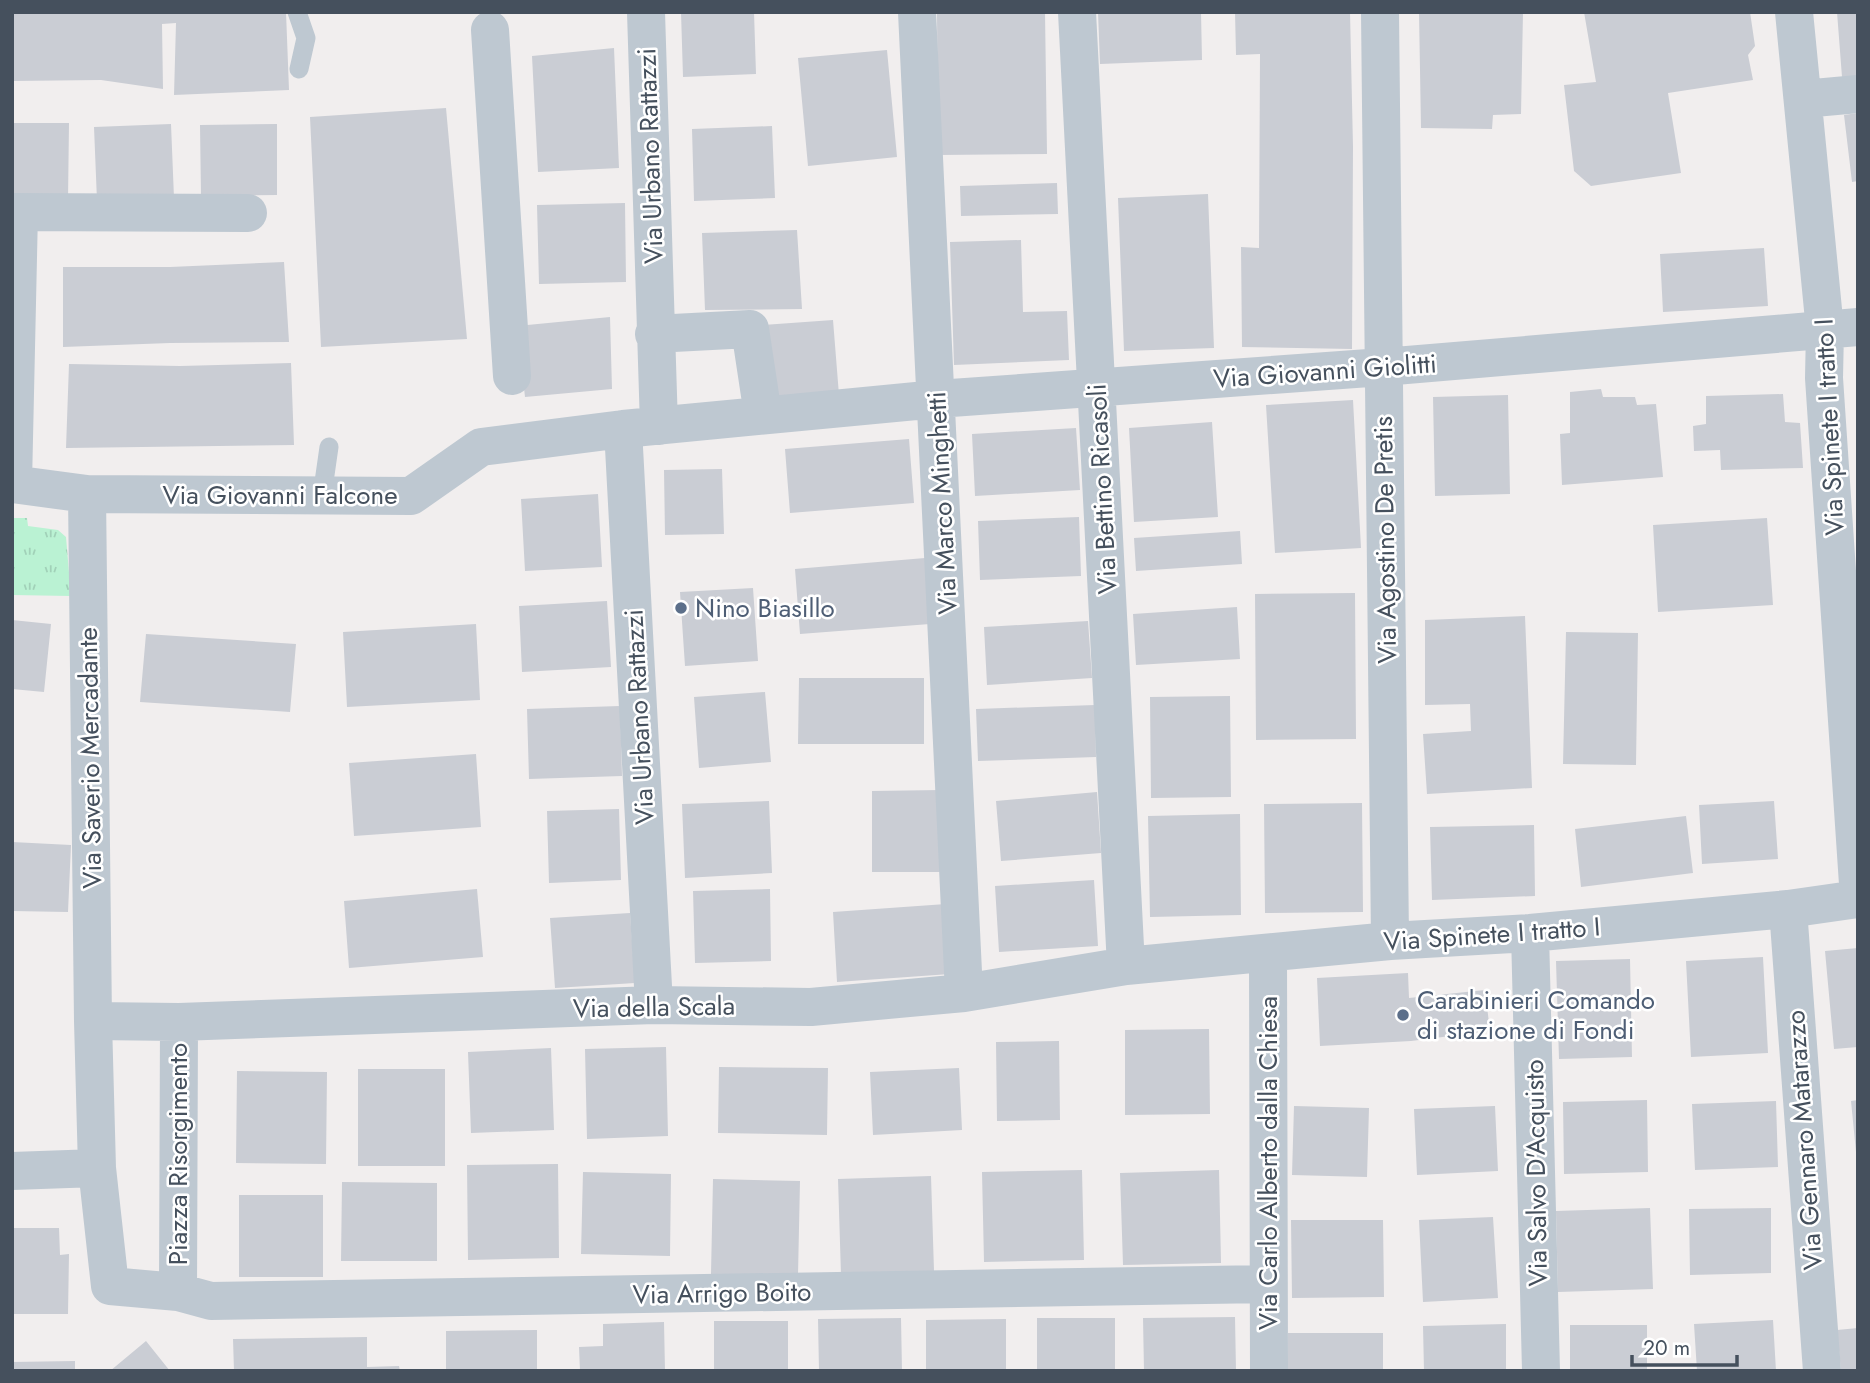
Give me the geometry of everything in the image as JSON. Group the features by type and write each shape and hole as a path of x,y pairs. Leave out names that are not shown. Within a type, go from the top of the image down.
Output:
{"street":[{"name":"Via Urbano Rattazzi","path":"646,12 654,334 641,427 654,1005"},
{"name":"Via Marco Minghetti","path":"917,12 964,993"},
{"name":"Via Bettino Ricasoli","path":"1077,12 1126,967"},
{"name":"Via Agostino De Pretis","path":"1380,12 1390,941"},
{"name":"Via Spinete I tratto I","path":"1794,12 1803,99 1841,328 1824,378 1858,884"},
{"path":"489,30 512,376"},
{"path":"1803,99 1858,94"},
{"path":"13,484 16,212 248,213"},
{"name":"Via Giovanni Giolitti","path":"763,415 937,398 1382,367 1841,328"},
{"path":"654,334 750,329 763,415"},
{"name":"Via Giovanni Falcone","path":"13,484 87,494 411,496 481,447 763,415"},
{"name":"Via Saverio Mercadante","path":"87,494 93,1021"},
{"name":"Via Spinete I tratto I","path":"1126,967 1390,941 1530,933 1788,909 1858,899"},
{"name":"Via Gennaro Matarazzo","path":"1788,909 1822,1371"},
{"name":"Via Salvo D'Acquisto","path":"1530,933 1541,1371"},
{"name":"Via Carlo Alberto dalla Chiesa","path":"1268,954 1269,1371"},
{"name":"Via della Scala","path":"179,1022 654,1005 811,1007 964,993 1126,967"},
{"name":"Piazza Risorgimento","path":"93,1021 179,1022 177,1292 110,1286 97,1168 93,1021"},
{"path":"12,1171 97,1168"},
{"name":"Via Arrigo Boito","path":"177,1292 211,1301 1268,1284"}],"lane":[{"path":"297,12 306,38 299,69"},
{"path":"322,496 329,447"}],"green space":[{"path":"12,518 27,518 28,526 58,530 66,537 71,596 12,595"}],"building":[{"path":"12,12 286,12 289,90 174,95 176,23 162,24 163,89 101,80 12,81"},
{"path":"681,12 754,12 756,74 683,77"},
{"path":"937,12 1045,12 1047,154 938,155"},
{"path":"1098,12 1201,12 1202,60 1100,64"},
{"path":"1235,12 1350,12 1353,147 1352,349 1242,347 1241,247 1259,248 1260,54 1236,55"},
{"path":"1419,12 1523,12 1521,114 1493,115 1492,129 1421,128"},
{"path":"1584,12 1750,12 1755,46 1748,55 1753,80 1668,93 1681,173 1591,186 1574,171 1564,85 1596,82"},
{"path":"1837,12 1858,12 1858,76 1842,77"},
{"path":"614,48 619,168 538,172 532,56"},
{"path":"887,50 897,157 808,166 798,58"},
{"path":"446,108 467,339 321,347 310,117"},
{"path":"1858,113 1858,181 1852,182 1844,115"},
{"path":"12,123 69,123 68,200 12,199"},
{"path":"171,124 174,198 97,201 94,127"},
{"path":"277,124 277,195 201,196 200,125"},
{"path":"772,126 775,198 694,201 692,129"},
{"path":"1057,183 1058,214 961,216 960,186"},
{"path":"1208,194 1214,348 1124,351 1118,198"},
{"path":"625,203 626,282 539,284 537,205"},
{"path":"797,230 802,309 705,310 702,233"},
{"path":"1021,240 1023,312 1067,311 1069,360 954,365 950,242"},
{"path":"1764,248 1768,306 1663,312 1660,254"},
{"path":"284,262 289,342 63,347 63,267 170,267"},
{"path":"610,317 612,389 525,397 517,326"},
{"path":"833,320 839,395 769,397 763,325"},
{"path":"291,363 294,445 66,448 69,364 180,366"},
{"path":"1601,389 1603,397 1635,397 1637,405 1656,404 1663,477 1562,485 1560,434 1570,433 1570,392"},
{"path":"1783,394 1785,422 1800,423 1803,468 1721,470 1720,450 1694,451 1693,426 1706,424 1706,396"},
{"path":"1508,395 1510,494 1435,496 1433,397"},
{"path":"1353,400 1361,548 1275,553 1266,405"},
{"path":"1212,422 1218,517 1134,522 1129,428"},
{"path":"1076,428 1080,490 975,496 972,434"},
{"path":"909,439 914,503 790,513 785,449"},
{"path":"722,469 724,534 665,535 664,470"},
{"path":"598,494 602,567 525,571 521,499"},
{"path":"1079,517 1081,576 980,580 978,521"},
{"path":"1767,518 1773,605 1658,612 1653,525"},
{"path":"1240,531 1242,564 1136,571 1134,538"},
{"path":"925,558 930,624 800,634 795,569"},
{"path":"753,588 758,661 685,666 680,592"},
{"path":"1355,593 1356,739 1256,740 1255,594"},
{"path":"607,601 611,667 522,672 519,606"},
{"path":"1237,607 1240,659 1136,665 1133,614"},
{"path":"1525,616 1532,788 1427,794 1423,734 1471,731 1470,704 1425,705 1425,620"},
{"path":"12,620 51,624 44,692 12,689"},
{"path":"1088,621 1092,678 987,685 984,627"},
{"path":"476,624 480,700 347,707 343,632"},
{"path":"1566,632 1638,633 1636,765 1563,764"},
{"path":"146,634 296,644 290,712 140,702"},
{"path":"799,678 924,678 924,744 798,744"},
{"path":"765,692 771,762 699,768 694,697"},
{"path":"1230,696 1231,797 1151,798 1150,697"},
{"path":"1095,705 1096,757 978,761 976,709"},
{"path":"620,706 622,776 529,779 527,709"},
{"path":"476,754 481,827 354,836 349,763"},
{"path":"941,790 942,872 872,872 872,791"},
{"path":"1097,792 1101,853 1001,861 996,801"},
{"path":"769,801 772,873 685,878 682,804"},
{"path":"1774,801 1778,859 1702,864 1699,805"},
{"path":"1362,803 1363,912 1265,913 1264,804"},
{"path":"619,809 621,880 549,883 547,811"},
{"path":"1240,814 1241,915 1150,917 1148,816"},
{"path":"1686,816 1693,873 1581,887 1575,829"},
{"path":"1534,825 1535,896 1432,900 1430,827"},
{"path":"12,842 71,845 68,912 12,911"},
{"path":"1094,880 1098,946 999,952 995,886"},
{"path":"477,889 483,957 349,968 344,901"},
{"path":"770,889 771,961 695,963 693,891"},
{"path":"946,904 950,974 837,982 833,912"},
{"path":"630,913 635,983 555,988 550,918"},
{"path":"1858,948 1858,1047 1834,1049 1825,951"},
{"path":"1763,957 1768,1053 1691,1057 1686,961"},
{"path":"1630,959 1632,1057 1559,1059 1556,961"},
{"name":"Carabinieri Comando di stazione di Fondi","path":"1408,973 1409,998 1485,990 1490,1031 1411,1041 1320,1046 1317,978"},
{"path":"1209,1029 1210,1114 1125,1115 1125,1030"},
{"path":"1059,1041 1060,1120 997,1121 996,1042"},
{"path":"666,1047 668,1136 587,1139 585,1049"},
{"path":"551,1048 554,1130 471,1133 468,1052"},
{"path":"719,1067 828,1068 827,1135 718,1133"},
{"path":"959,1068 962,1130 873,1135 870,1072"},
{"path":"358,1069 445,1069 445,1166 358,1166"},
{"path":"237,1071 327,1072 326,1164 236,1163"},
{"path":"1647,1100 1648,1172 1564,1174 1563,1102"},
{"path":"1858,1100 1858,1152 1856,1152 1851,1101"},
{"path":"1776,1101 1778,1167 1695,1170 1692,1104"},
{"path":"1294,1106 1369,1108 1367,1177 1292,1175"},
{"path":"1495,1106 1498,1171 1417,1175 1414,1109"},
{"path":"558,1164 559,1258 468,1260 467,1165"},
{"path":"1082,1170 1084,1260 984,1262 982,1172"},
{"path":"1219,1170 1221,1263 1123,1265 1120,1173"},
{"path":"583,1172 671,1174 670,1256 581,1254"},
{"path":"931,1176 934,1271 841,1275 838,1179"},
{"path":"713,1179 800,1181 798,1275 711,1274"},
{"path":"342,1182 437,1183 437,1261 341,1261"},
{"path":"239,1195 323,1195 323,1277 239,1277"},
{"path":"1650,1208 1653,1289 1558,1292 1556,1211"},
{"path":"1771,1208 1771,1273 1690,1275 1689,1209"},
{"path":"1493,1217 1498,1298 1423,1302 1419,1220"},
{"path":"1291,1220 1383,1220 1384,1297 1292,1298"},
{"path":"12,1228 59,1228 60,1255 69,1254 68,1314 12,1314"},
{"path":"1235,1317 1236,1371 1144,1371 1143,1318"},
{"path":"901,1318 902,1371 819,1371 818,1319"},
{"path":"1037,1318 1115,1318 1115,1371 1037,1371"},
{"path":"1006,1319 1006,1371 926,1371 926,1320"},
{"path":"1773,1320 1776,1371 1697,1371 1694,1324"},
{"path":"714,1321 788,1321 788,1371 714,1371"},
{"path":"664,1322 665,1371 580,1371 579,1347 603,1346 603,1324"},
{"path":"1506,1324 1506,1371 1424,1371 1423,1326"},
{"path":"1570,1325 1647,1325 1647,1371 1570,1371"},
{"path":"1858,1328 1858,1371 1841,1371 1837,1330"},
{"path":"537,1330 537,1371 446,1371 446,1331"},
{"path":"1288,1333 1383,1333 1383,1371 1287,1371"},
{"path":"367,1337 367,1367 399,1366 400,1371 234,1371 233,1339"},
{"path":"146,1341 170,1371 110,1371"},
{"path":"75,1361 75,1371 12,1371 12,1362"}],"place":[{"name":"Nino Biasillo","path":"681,608"},
{"name":"Carabinieri Comando di stazione di Fondi","path":"1403,1015"}]}
